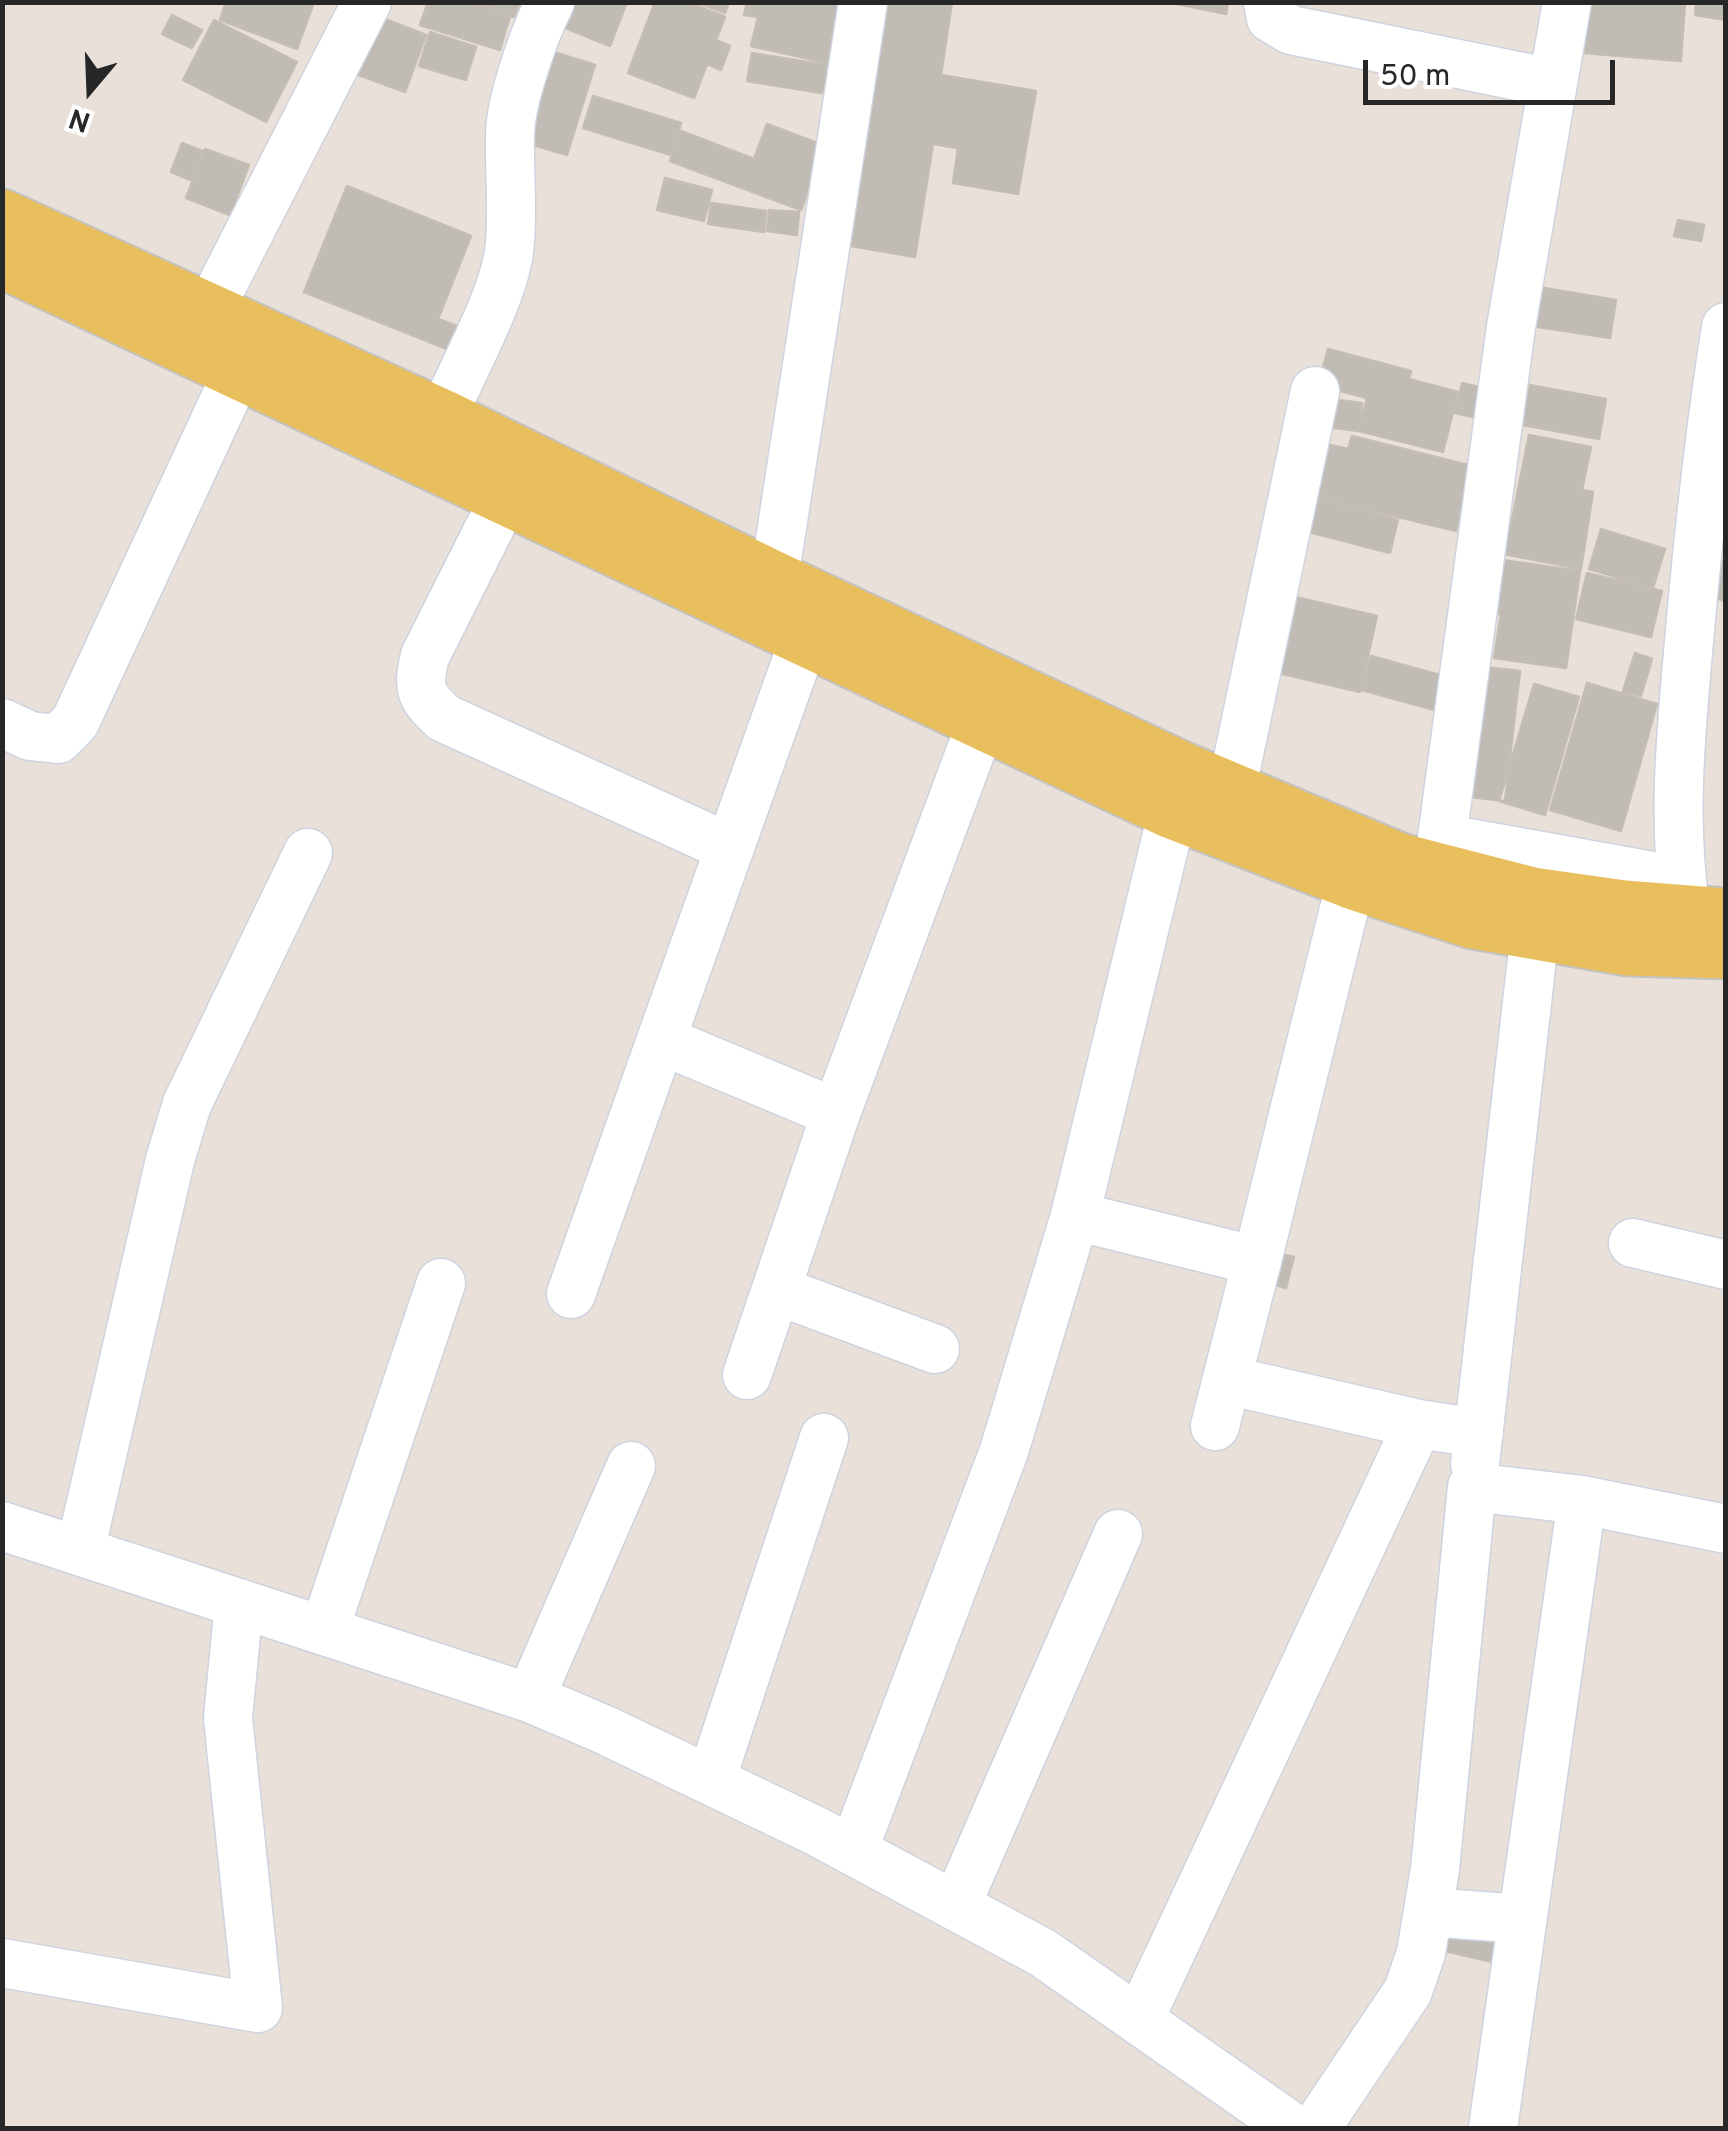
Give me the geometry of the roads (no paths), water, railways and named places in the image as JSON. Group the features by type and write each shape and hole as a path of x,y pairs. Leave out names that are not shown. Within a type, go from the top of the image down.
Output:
{"main road":[{"path":"2,217 199,330 238,371 505,497 1195,791 1352,882 1435,872"},
{"path":"2,260 442,417 781,612 982,721 1435,872 1532,896 1703,922"},
{"path":"1435,872 1473,921 1627,948 1703,922"}],"street":[{"path":"199,330 367,2"},
{"path":"442,417 505,268 512,227 513,110 550,2"},
{"path":"571,1294 730,848 781,612 862,2"},
{"path":"1268,2 1271,18 1290,30 1552,83"},
{"path":"1435,872 1511,328 1567,2"},
{"path":"1703,922 1678,759 1707,442 1726,328"},
{"path":"2,724 30,736 58,738 75,722 238,371"},
{"path":"853,1851 1004,1451 1315,390"},
{"path":"505,497 424,656 418,682 426,702 444,718 730,848"},
{"path":"746,1376 836,1114 982,721"},
{"path":"80,1551 170,1160 187,1104 308,853"},
{"path":"1216,1426 1352,882"},
{"path":"1316,2128 1408,1991 1429,1912 1535,932"},
{"path":"661,1040 836,1114"},
{"path":"1075,1216 1257,1261"},
{"path":"1633,1243 1726,1265"},
{"path":"324,1631 441,1283"},
{"path":"776,1290 935,1349"},
{"path":"1227,1380 1418,1424 1479,1432"},
{"path":"1139,2020 1418,1424"},
{"path":"710,1780 824,1438"},
{"path":"530,1698 631,1466"},
{"path":"1472,1487 1582,1500 1726,1529"},
{"path":"1493,2128 1582,1500"},
{"path":"2,1526 530,1698 710,1780 1043,1953 1293,2128"},
{"path":"956,1906 1118,1534"},
{"path":"2,1963 258,2008 228,1735 239,1604"},
{"path":"1429,1912 1522,1920"}]}
